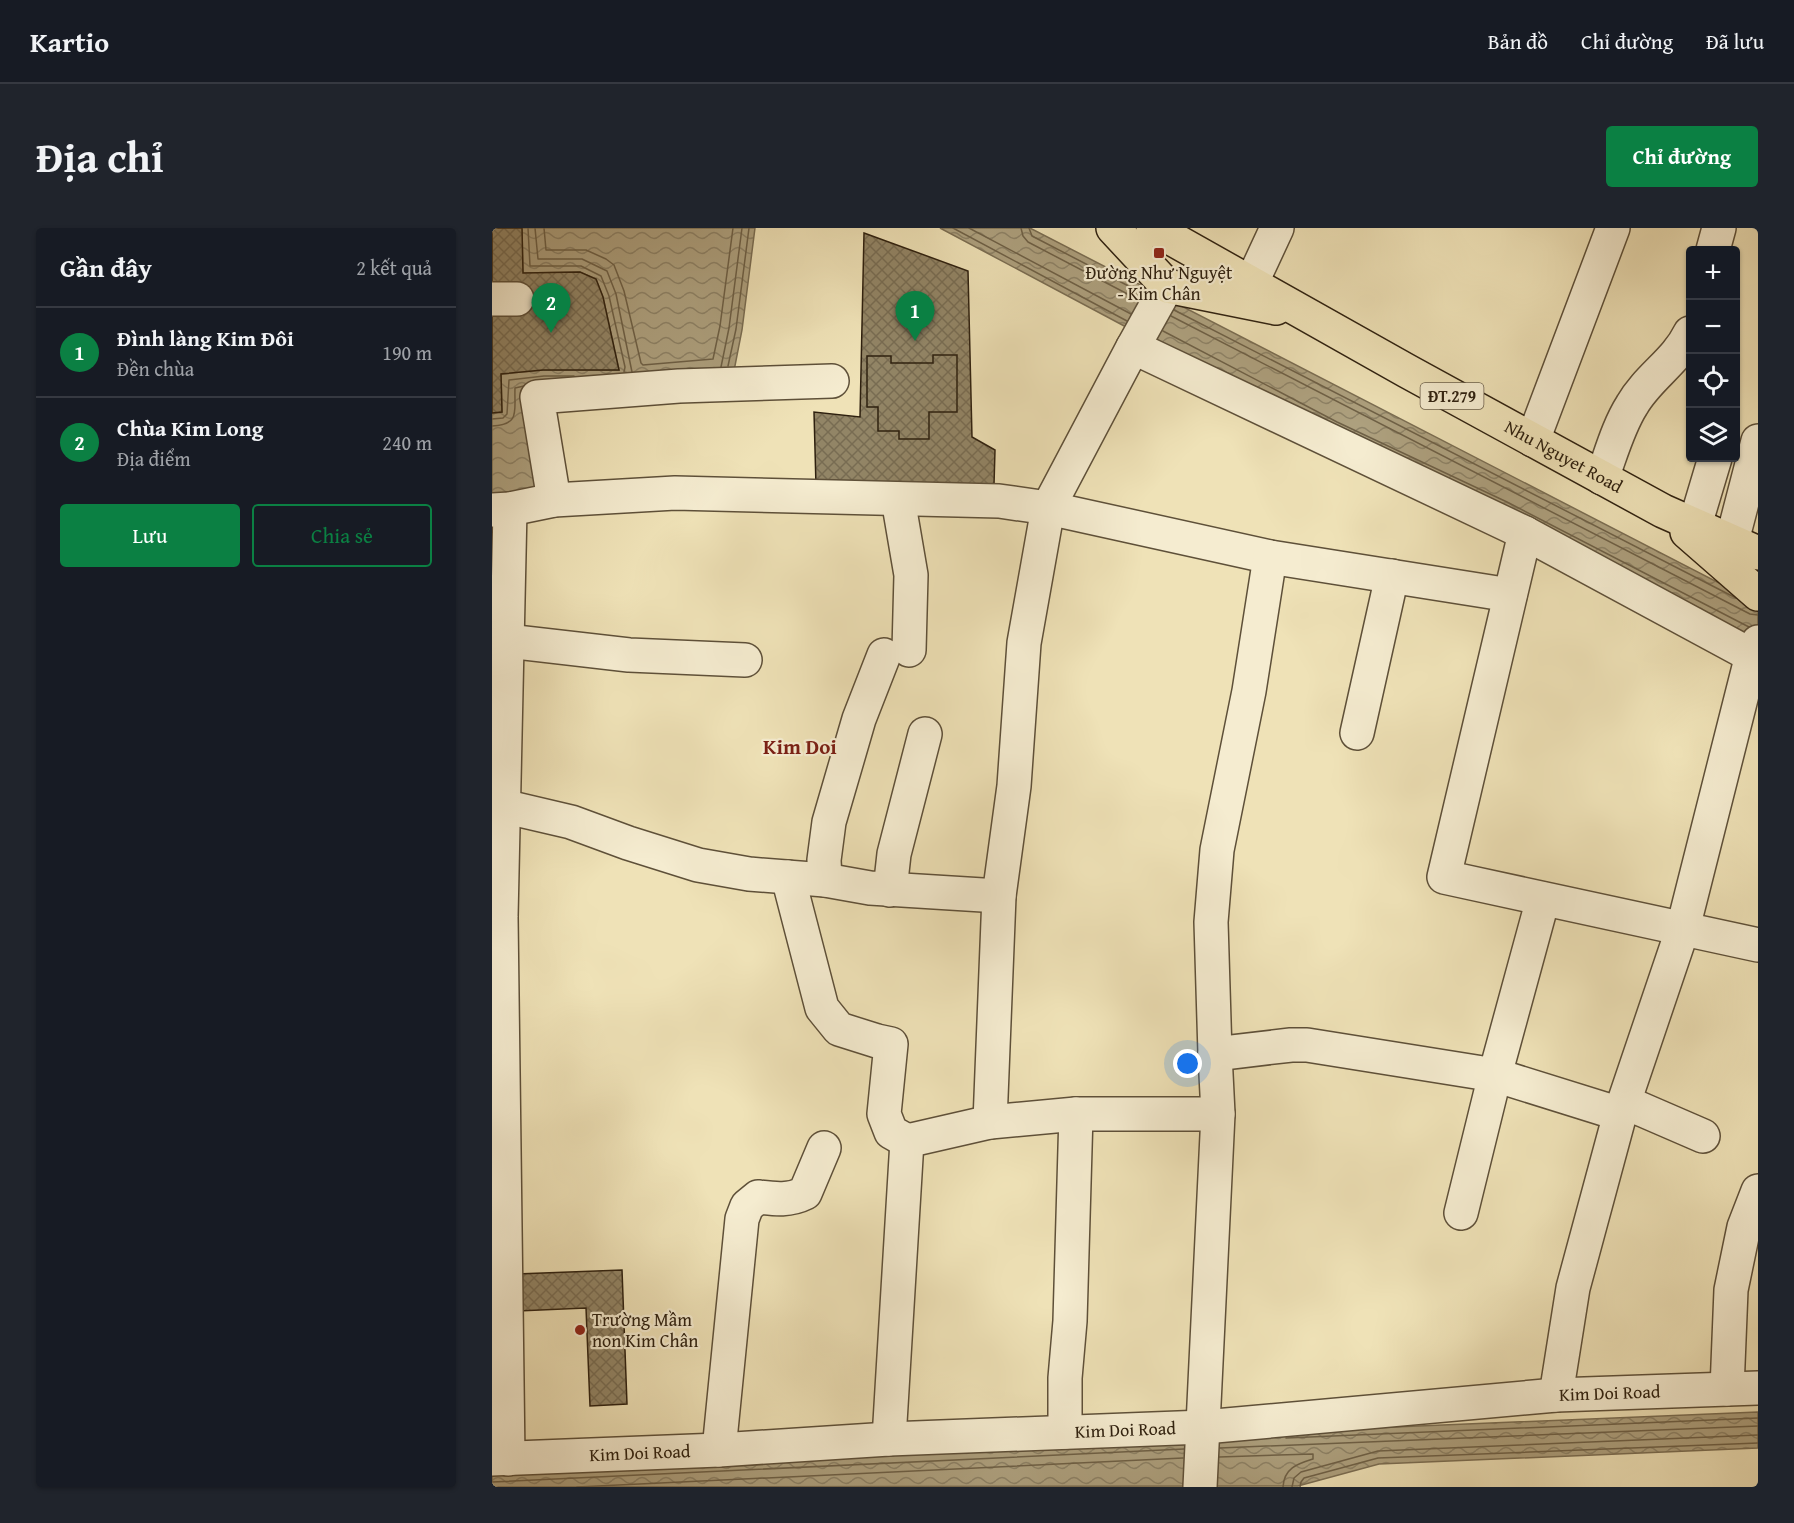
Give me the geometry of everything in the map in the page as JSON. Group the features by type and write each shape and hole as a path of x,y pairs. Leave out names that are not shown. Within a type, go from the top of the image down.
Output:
{"main road":[{"path":"1113,228 1167,285 1301,312"},
{"name":"Nhu Nguyet Road","path":"1153,228 1663,511 1745,547"},
{"path":"1663,511 1758,594"}],"street":[{"path":"1251,284 1277,228"},
{"path":"1533,440 1613,228"},
{"path":"1714,246 1719,228"},
{"path":"990,1122 999,896 1014,786 1024,643 1048,508 1167,285"},
{"path":"1602,478 1632,404 1652,379 1667,366 1686,341"},
{"path":"1133,346 1525,533 1756,652 1683,928 1620,1114 1573,1288 1556,1395"},
{"path":"554,501 537,397 679,386 832,381"},
{"path":"1745,547 1758,441"},
{"path":"1695,525 1714,462"},
{"path":"500,1459 497,917 503,806 507,641 501,509 554,501 675,493 999,501 1048,508 1270,557 1510,595"},
{"path":"825,880 824,860 829,822 860,719 896,652 911,575 898,499"},
{"path":"1525,533 1444,877 1758,945"},
{"path":"1200,1486 1218,1114 1211,922 1217,850 1249,691 1270,557"},
{"path":"1357,732 1392,576"},
{"path":"507,641 629,655 745,660"},
{"path":"890,890 894,854 925,734"},
{"path":"503,806 571,822 698,865 749,874 825,880 870,888 999,896"},
{"path":"788,877 822,1008 839,1029 891,1044 884,1114 891,1132 907,1141 990,1122 1076,1114 1218,1114"},
{"path":"1461,1213 1495,1075 1543,898"},
{"path":"1215,1054 1307,1045 1495,1075 1620,1114"},
{"path":"1620,1114 1628,1108 1636,1107 1703,1136"},
{"path":"1065,1432 1065,1378 1070,1321 1076,1114"},
{"path":"889,1439 907,1141"},
{"path":"719,1450 742,1220 747,1206 758,1197 794,1198 805,1193 824,1148"},
{"path":"1743,1388 1731,1290 1744,1227 1758,1191"},
{"name":"Kim Doi Road","path":"500,1459 1065,1432 1204,1436 1556,1395 1743,1388"}],"water":[{"path":"522,228 755,228 742,330 732,381 550,395 566,491 492,499 492,413 502,412 501,374 543,370 619,370 603,297 596,279 580,272 523,273"},
{"path":"940,228 1030,228 1758,603 1758,647 1128,328"},
{"path":"1758,1412 1758,1448 1379,1464 1298,1486 492,1487 492,1469 1225,1434"}],"building":[{"path":"492,228 522,228 523,273 580,272 596,279 603,297 619,370 543,370 501,374 502,412 492,413"},
{"path":"864,233 968,271 972,437 995,450 994,485 816,486 814,412 860,417"},
{"path":"933,355 957,355 957,412 929,412 929,439 899,439 899,431 878,431 878,407 867,407 867,356 891,356 891,363 933,363"},
{"path":"622,1270 627,1404 590,1406 586,1308 518,1311 517,1274"}],"place":[{"name":"Đường Như Nguyệt - Kim Chân","path":"1159,253"},
{"name":"Chùa Kim Long","path":"551,333"},
{"name":"Đình làng Kim Đôi","path":"915,341"},
{"name":"Trường Mầm non Kim Chân","path":"580,1330"}],"district":[{"name":"Kim Doi","path":"800,747"}]}
